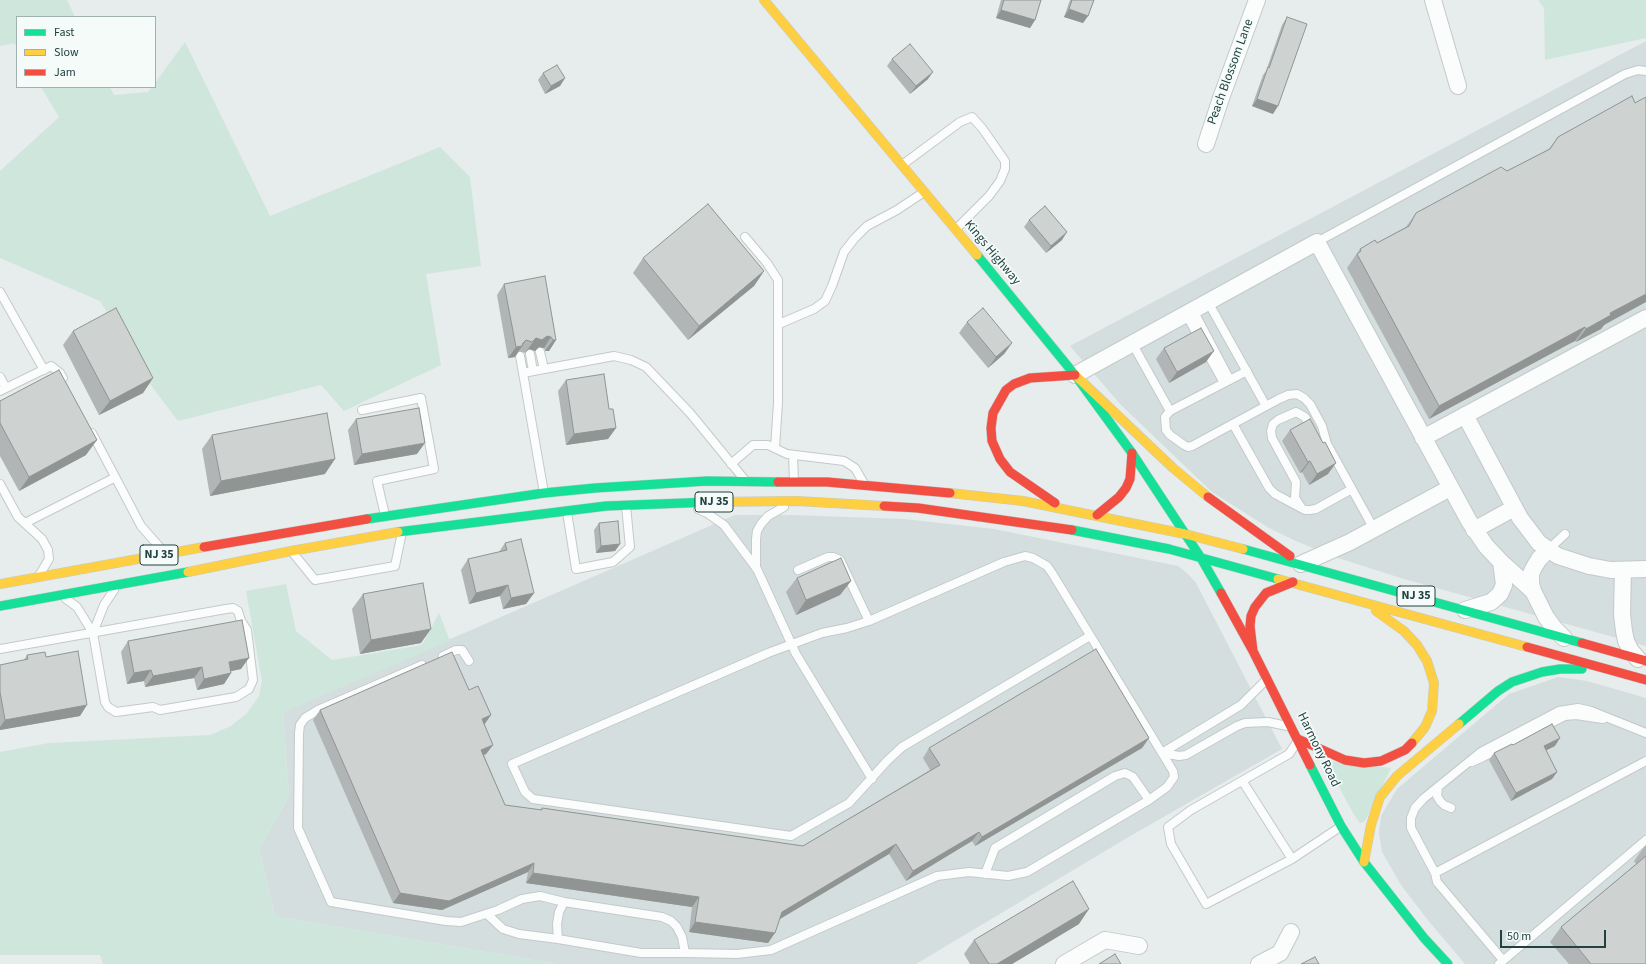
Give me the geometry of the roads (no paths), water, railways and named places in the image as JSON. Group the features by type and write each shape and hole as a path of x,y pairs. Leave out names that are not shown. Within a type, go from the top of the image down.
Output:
{"main road":[{"name":"Kings Highway","path":"764,0 956,229 1075,375 1132,453 1186,534"},
{"path":"1063,508 1010,472 1000,459 992,441 991,428 993,413 998,402 1006,390 1014,384 1030,378 1075,375 1179,473 1214,502 1300,564"},
{"path":"1097,515 1120,497 1126,488 1130,479 1132,453"},
{"name":"NJ 35","path":"0,606 228,565 291,551 545,503 595,488 707,481 864,484 1023,501 1186,534 1300,564 1642,660"},
{"name":"NJ 35","path":"0,584 385,516 545,503 566,510 626,504 797,501 918,508 1063,528 1169,549 1646,680"},
{"name":"Harmony Road","path":"1186,534 1268,678 1341,826 1364,862 1415,927 1448,964"},
{"path":"1253,650 1250,626 1251,616 1255,607 1266,593 1293,582"},
{"path":"1298,739 1345,760 1364,763 1381,761 1405,750 1425,727 1432,711 1434,698 1434,683 1427,661 1417,645 1404,631 1391,620 1362,602"},
{"path":"1364,862 1370,825 1380,797 1388,786 1498,691 1512,682 1542,672 1560,669 1611,670"}],"street":[{"name":"Peach Blossom Lane","path":"1206,144 1221,98 1257,0"},
{"path":"1433,0 1458,86"},
{"path":"1075,375 1317,242 1474,530 1501,562 1533,591"},
{"path":"1424,438 1646,318"},
{"path":"1465,415 1514,508 1532,536 1548,550 1569,561 1600,569 1646,569"},
{"path":"1300,564 1374,529 1450,488"},
{"path":"1474,530 1514,508"},
{"path":"1548,550 1535,564 1531,574 1533,591 1546,617 1564,638"},
{"path":"1465,610 1491,602 1500,594 1504,585 1501,562"},
{"path":"1623,570 1622,614 1626,641 1631,651 1642,660"},
{"path":"1259,964 1280,953 1291,932"},
{"path":"1064,964 1104,940 1139,946"}],"lane":[{"path":"1317,242 1625,74 1638,70 1646,72"},
{"path":"902,165 960,122 972,117 982,128 1005,161 1005,169 1000,181 989,196 956,229"},
{"path":"779,324 814,309 825,301 844,252 854,239 867,226 924,192"},
{"path":"745,237 767,263 778,280 778,403 775,448"},
{"path":"0,292 48,368 60,373 68,386"},
{"path":"1208,302 1266,406"},
{"path":"1190,312 1227,381"},
{"path":"1132,343 1170,411"},
{"path":"540,352 544,369"},
{"path":"530,354 533,371"},
{"path":"520,356 545,503"},
{"path":"523,372 614,356 631,360 646,367 690,413 745,481"},
{"path":"0,377 3,390 48,368"},
{"path":"1247,371 1170,411 1165,417 1166,430 1188,447 1288,395 1296,394 1304,398 1310,404 1322,426 1327,444 1374,529"},
{"path":"362,410 421,398 434,469 377,481 385,516"},
{"path":"1305,510 1300,506 1295,498 1296,482 1272,438 1273,424 1284,416 1296,412 1299,413 1307,420 1313,430 1327,444"},
{"path":"1233,424 1271,491 1305,510 1316,509 1352,489"},
{"path":"89,428 114,478 141,526 166,554"},
{"path":"731,464 753,445 768,445 786,454 844,461 855,468 864,484"},
{"path":"793,455 794,482"},
{"path":"25,523 114,478"},
{"path":"0,484 18,517 42,539 48,550 49,559 39,577"},
{"path":"756,569 756,539 761,524 768,516 797,501"},
{"path":"682,502 707,513 724,525 756,569 790,644 872,779"},
{"path":"566,510 576,569 613,562 630,547 626,504"},
{"path":"291,551 315,580 395,566 402,531"},
{"path":"1548,550 1565,534"},
{"path":"487,914 503,929 519,934 641,953 737,954 771,950 937,876 970,872 1008,876 1027,872 1149,800 1167,787 1174,777 1173,772 1162,753 1090,636 1046,566 1033,558 1025,556 1004,562 869,621 847,628 822,633 790,644 512,764 524,792 533,799 791,836 849,802 902,747 1090,636"},
{"path":"798,570 828,557 833,557 840,560 869,621"},
{"path":"93,633 104,605 120,584"},
{"path":"0,649 93,633 230,608 238,611 241,621 247,630 254,674 252,685 245,692 236,697 160,710 152,707 116,712 106,705 104,699 93,633 77,607 72,602 65,598 54,596"},
{"path":"468,661 464,652 459,650 318,710 305,718 300,725 298,828 331,902 446,921 462,922 487,914 522,899 540,896 564,902 662,916 678,927 682,937 685,953"},
{"path":"1162,753 1241,705 1260,688 1268,678"},
{"path":"1646,733 1612,720 1576,715 1565,716 1466,764 1419,803 1412,813 1410,823 1412,832 1435,873 1437,882 1501,962 1646,840"},
{"path":"1162,753 1186,756 1237,726 1245,723 1268,722 1292,727"},
{"path":"1298,739 1289,754 1243,782 1191,810 1168,827 1171,844 1206,904 1292,859 1341,826"},
{"path":"1435,873 1646,761"},
{"path":"985,874 995,848 1115,776 1125,773 1133,777 1149,800"},
{"path":"1243,782 1292,859"},
{"path":"1438,787 1437,796 1440,801 1444,805 1452,808"},
{"path":"558,939 557,924 559,912 564,902"}]}
